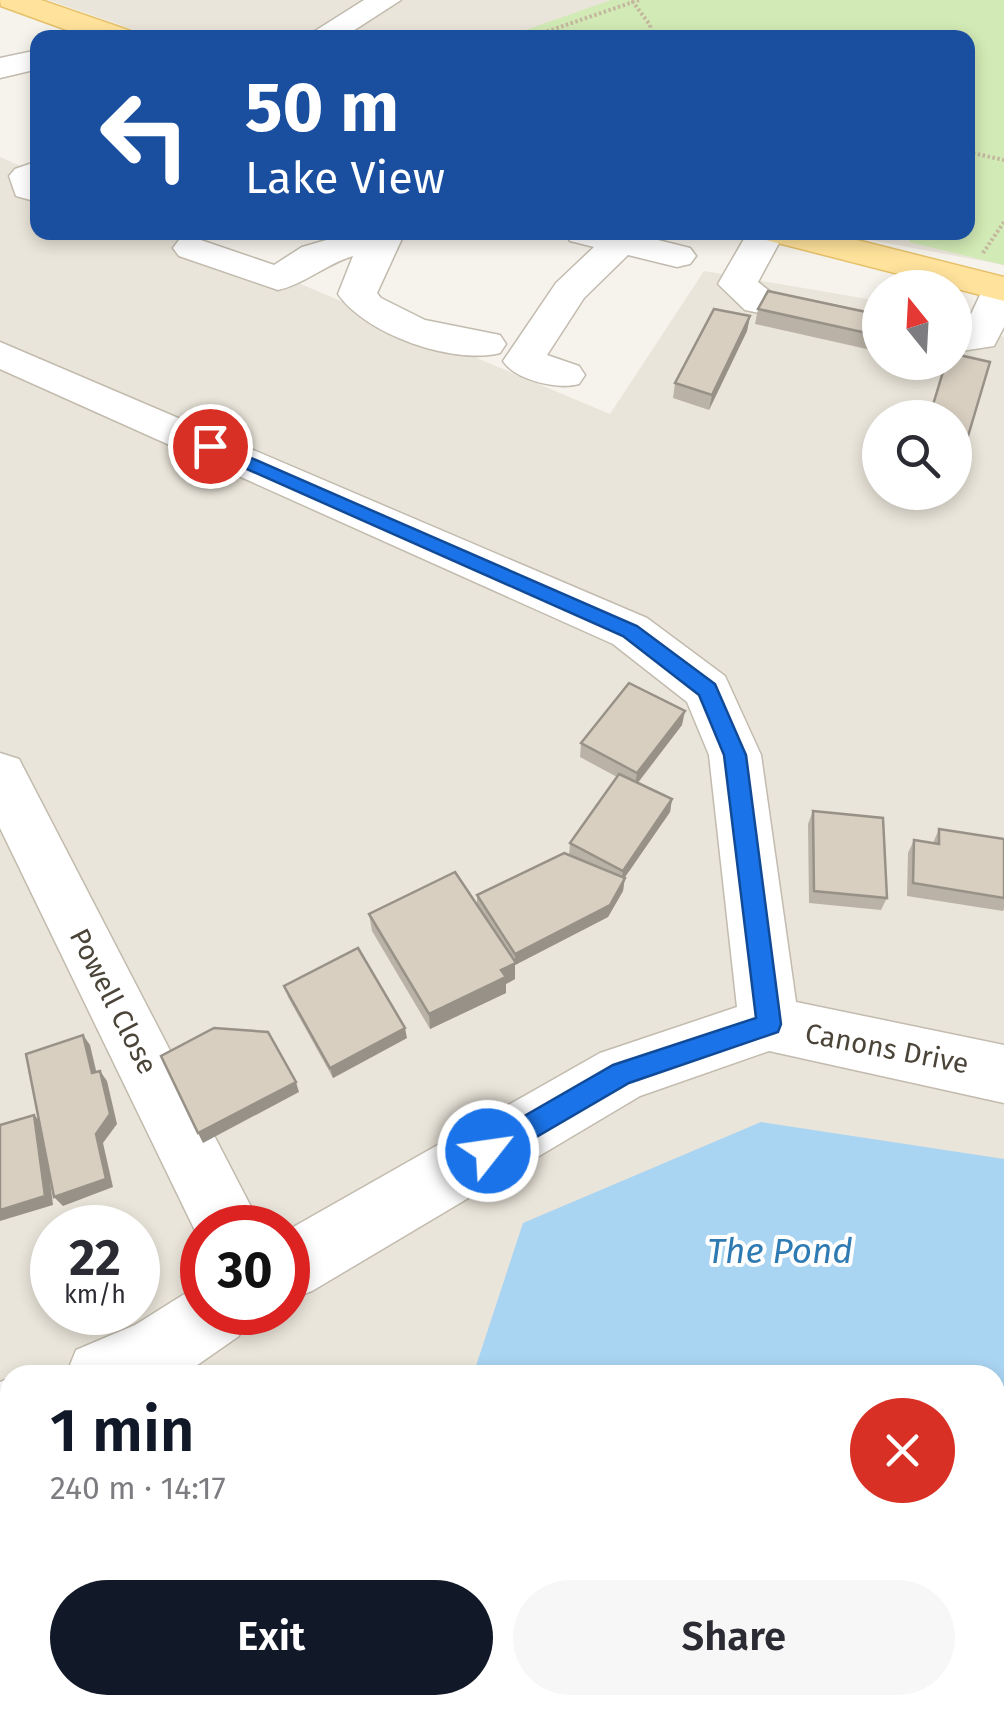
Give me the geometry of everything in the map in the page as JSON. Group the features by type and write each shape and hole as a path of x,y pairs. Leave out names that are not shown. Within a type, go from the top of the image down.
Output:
{"main road":[{"path":"21,1 99,30"},
{"path":"810,240 1003,289"}],"street":[{"path":"334,30 386,0"},
{"path":"192,248 278,279 315,255 365,240"},
{"path":"380,240 372,249 357,294 366,310 410,328 486,344"},
{"path":"610,240 677,256"},
{"path":"762,240 737,284 759,302 862,323"},
{"path":"566,375 523,361 570,291 618,242"},
{"path":"972,338 980,337 1003,289"},
{"path":"0,354 630,631 708,690 735,755 769,1024 622,1074 310,1254"},
{"name":"Powell Close","path":"0,774 216,1205"},
{"name":"Canons Drive","path":"769,1024 1004,1074"},
{"path":"125,1365 160,1350 182,1335"}],"path":[{"path":"551,30 636,1 651,30"},
{"path":"975,154 1004,160"}],"shaded area":[{"path":"48,0 1004,0 1004,265 870,240 975,240 975,30 135,30"},
{"path":"0,157 30,170 30,240 196,240 610,414 704,271 862,298 862,380 972,380 972,327 1004,337 1004,1365 0,1365"}],"green space":[{"path":"611,0 1004,0 1004,265 909,242 975,240 975,30 526,30"}],"water":[{"name":"The Pond","path":"761,1122 1004,1159 1004,1365 476,1365 523,1223"}],"building":[{"path":"768,291 862,311 862,332 758,309"},
{"path":"714,309 750,316 712,395 675,383"},
{"path":"972,358 990,362 972,423 972,400 934,400 941,380 972,380"},
{"path":"629,683 685,711 637,773 581,743"},
{"path":"619,774 672,799 623,871 570,843"},
{"path":"813,811 883,818 887,898 814,891"},
{"path":"939,829 1004,839 1004,898 913,883 914,840 939,844"},
{"path":"564,853 625,878 610,905 515,954 477,895"},
{"path":"455,872 516,963 501,970 506,977 429,1014 369,914"},
{"path":"358,948 405,1028 330,1068 284,986"},
{"path":"214,1028 268,1032 296,1082 198,1133 161,1056"},
{"path":"83,1035 92,1073 100,1071 110,1114 96,1134 106,1179 54,1197 26,1054"},
{"path":"34,1115 45,1196 0,1210 0,1125"}],"route":[{"path":"210,446 630,631 708,690 735,755 769,1024 622,1074 488,1151"}]}
